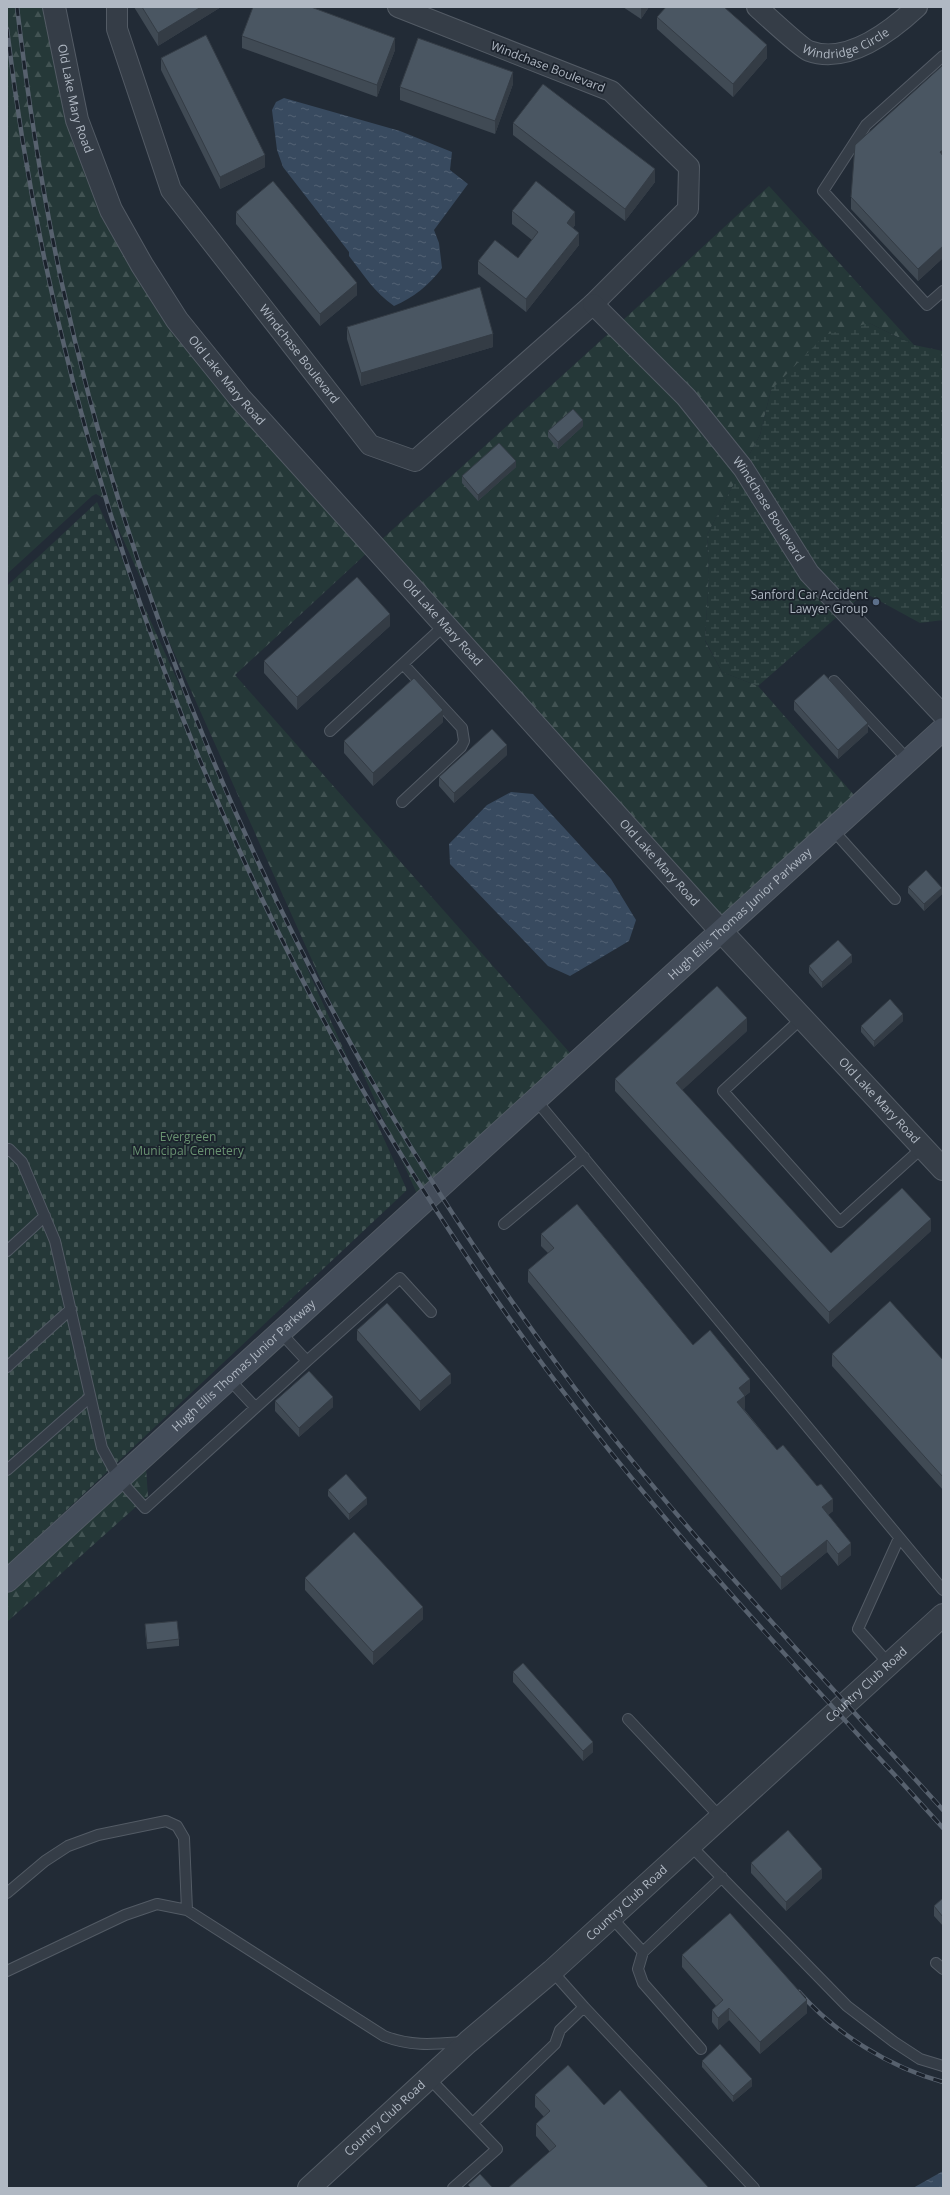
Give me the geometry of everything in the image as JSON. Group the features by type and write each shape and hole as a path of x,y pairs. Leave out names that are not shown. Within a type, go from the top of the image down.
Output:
{"main road":[{"name":"Hugh Ellis Thomas Junior Parkway","path":"7,1581 720,930 943,729"}],"street":[{"name":"Old Lake Mary Road","path":"54,7 55,20 77,120 111,210 142,265 178,320 240,398 446,624 720,930 943,1169"},
{"name":"Windchase Boulevard","path":"117,7 117,28 171,190 370,445 415,461 593,304 688,210 689,167 611,91 439,15 398,7"},
{"name":"Windridge Circle","path":"757,7 808,51 837,55 880,37 917,7"},
{"name":"Windchase Boulevard","path":"593,304 686,398 743,468 810,573 943,715"},
{"name":"Country Club Road","path":"309,2188 468,2042 552,1971 943,1615"}],"lane":[{"path":"943,56 866,125 823,191 927,305 943,291"},
{"path":"330,731 446,624"},
{"path":"402,802 461,747 464,741 462,728 403,664"},
{"path":"834,681 908,760"},
{"path":"832,829 895,899"},
{"path":"802,1018 723,1091 840,1222 923,1148"},
{"path":"536,1099 943,1590"},
{"path":"7,1151 9,1149 22,1162 55,1241 102,1448 119,1479 145,1508 255,1407 400,1278 431,1312"},
{"path":"504,1224 584,1157"},
{"path":"7,1251 45,1216"},
{"path":"7,1367 71,1309"},
{"path":"280,1332 307,1361"},
{"path":"229,1379 255,1407"},
{"path":"7,1470 90,1397"},
{"path":"889,1664 858,1629 899,1538"},
{"path":"628,1719 721,1818"},
{"path":"7,1893 45,1860 68,1846 98,1835 166,1821 177,1826 184,1838 187,1910"},
{"path":"690,1845 847,2006 894,2042 920,2059 943,2066"},
{"path":"701,2049 643,1983 638,1969 643,1952 722,1877"},
{"path":"7,1972 132,1913 157,1904 187,1910 384,2036 400,2042 414,2044 468,2042"},
{"path":"611,1917 643,1952"},
{"path":"552,1971 754,2188"},
{"path":"473,2123 555,2044 560,2030 584,2007"},
{"path":"429,2078 497,2149 453,2188"}],"green space":[{"path":"7,7 44,7 102,212 368,552 235,675 570,1053 417,1194 105,499 96,494 92,496 7,574"},
{"path":"769,186 914,345 869,323 771,390 760,435 747,459 622,321"},
{"path":"869,323 914,345 943,351 943,620 920,623 865,593 851,605 817,568 747,459 760,435 771,390 825,335"},
{"path":"609,333 680,404 738,476 707,535 709,576 705,641 722,672 758,686 854,795 720,917 381,540"},
{"path":"738,476 838,616 758,686 722,672 705,640 709,576 707,535"},
{"name":"Evergreen Municipal Cemetery","path":"97,502 407,1190 7,1566 7,586"},
{"path":"146,1468 148,1496 7,1622 7,1594"}],"water":[{"path":"284,98 400,131 452,152 450,170 468,184 434,230 439,243 442,268 432,280 408,299 394,306 375,289 349,256 349,252 283,167 277,150 272,110 276,102"},
{"path":"511,792 533,794 611,879 636,920 629,941 570,976 548,966 450,864 449,844 487,805"},
{"path":"943,2171 943,2188 913,2188"}],"building":[{"path":"142,7 201,7 158,33"},
{"path":"253,7 311,7 395,38 377,85 242,36"},
{"path":"666,7 724,7 767,45 733,84 657,17"},
{"path":"206,35 265,155 220,177 161,58"},
{"path":"418,38 513,72 495,121 400,87"},
{"path":"943,65 943,150 940,152 943,156 943,246 918,269 851,197 855,145"},
{"path":"543,84 655,169 625,209 513,123"},
{"path":"273,181 357,283 320,314 236,212"},
{"path":"536,181 575,212 567,223 579,233 526,299 478,261 495,240 518,258 538,232 512,211"},
{"path":"480,287 493,334 361,373 347,327"},
{"path":"573,409 583,420 558,442 548,431"},
{"path":"499,443 516,461 478,495 462,476"},
{"path":"357,577 390,614 297,697 264,661"},
{"path":"824,674 868,723 838,750 794,701"},
{"path":"414,678 443,710 373,773 344,741"},
{"path":"492,729 507,745 454,793 439,777"},
{"path":"926,870 942,888 924,904 908,887"},
{"path":"838,940 852,955 822,982 809,966"},
{"path":"717,986 747,1018 676,1083 831,1253 902,1188 931,1219 829,1312 615,1079"},
{"path":"890,999 903,1014 874,1041 861,1026"},
{"path":"577,1204 693,1345 710,1330 750,1379 739,1388 745,1396 737,1402 777,1450 783,1445 817,1486 821,1484 833,1499 822,1507 851,1543 838,1554 827,1540 781,1577 528,1270 554,1248 541,1234"},
{"path":"890,1301 943,1360 943,1477 832,1354"},
{"path":"387,1303 451,1374 420,1401 357,1330"},
{"path":"309,1371 333,1397 299,1428 275,1401"},
{"path":"346,1474 367,1498 349,1514 328,1490"},
{"path":"354,1532 423,1607 373,1652 305,1578"},
{"path":"177,1621 179,1639 147,1643 145,1624"},
{"path":"523,1663 593,1742 583,1751 513,1672"},
{"path":"788,1830 822,1869 786,1902 751,1863"},
{"path":"943,1898 943,1917 934,1906"},
{"path":"730,1913 807,2000 760,2042 729,2008 718,2018 712,2010 723,2000 682,1955"},
{"path":"720,2044 752,2079 733,2096 702,2061"},
{"path":"568,2065 604,2105 620,2090 709,2188 508,2188 556,2146 536,2124 550,2111 535,2095"},
{"path":"480,2174 493,2188 471,2188 468,2185"}],"railway":[{"path":"17,7 36,146 62,284 99,432 144,578 197,722 259,863 327,1001 403,1134 485,1263 574,1387 617,1442 707,1550 943,1810"},
{"path":"7,29 34,206 73,381 123,553 184,721 256,886 338,1045 429,1199 530,1347 578,1410 627,1472 730,1593 943,1828"},
{"path":"799,1992 830,2022 865,2047 903,2068 943,2082"}],"place":[{"name":"Sanford Car Accident Lawyer Group","path":"876,602"}]}
